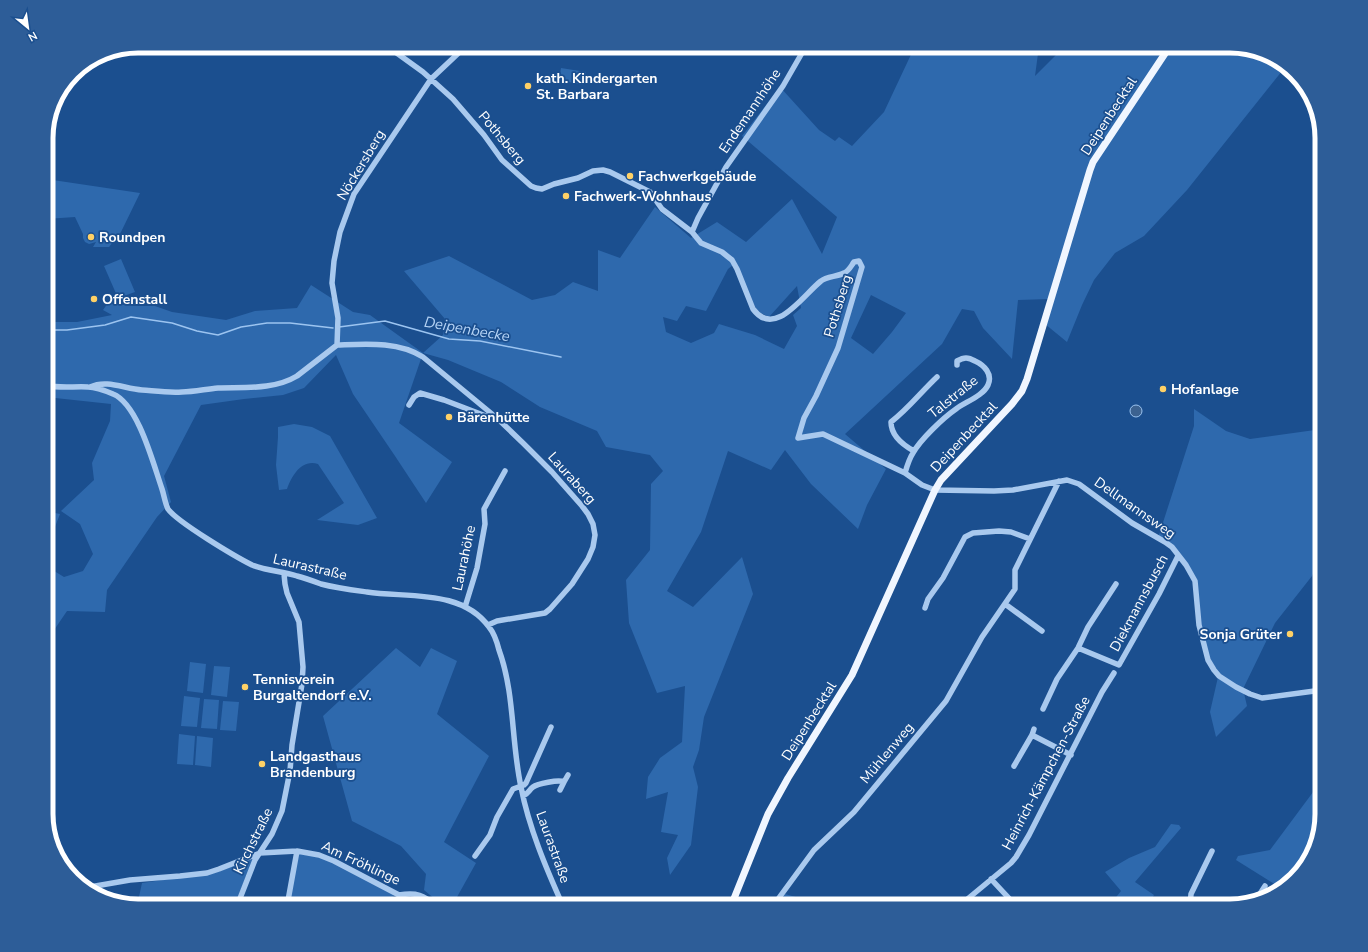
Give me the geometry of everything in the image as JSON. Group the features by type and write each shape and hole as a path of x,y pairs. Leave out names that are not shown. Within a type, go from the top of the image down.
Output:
{"main road":[{"name":"Deipenbecktal","path":"734,899 768,814 788,778 852,675 935,490 945,475 1012,404 1022,391 1027,379 1093,162 1165,53"}],"street":[{"name":"Pothsberg","path":"396,53 431,79 453,99 502,160 531,186 542,189 578,178 593,171 607,171 650,192 662,209 692,232 701,243 722,252 732,260 753,308 756,312 768,320 773,320 794,308 822,280 844,273 854,262 859,261 862,265 859,280 838,348 804,418 798,438 823,434 905,473"},
{"name":"Nöckersberg","path":"337,344 338,318 332,283 334,261 340,232 346,213 354,194 431,79 459,53"},
{"name":"Endemannhöhe","path":"692,232 726,167 783,86 802,53"},
{"path":"90,387 102,383 139,390 183,392 280,384 296,376 337,344"},
{"name":"Lauraberg","path":"337,344 382,344 417,353 454,381 498,419 552,472 588,514 595,535 593,547 580,572 560,599 545,613 497,621 488,625"},
{"name":"Talstraße","path":"905,473 914,451 931,431 946,416 979,394 988,386 989,376 985,368 980,364 968,358 962,358 957,361 957,365"},
{"name":"Talstraße","path":"914,451 895,435 891,427 891,422 911,405 937,378"},
{"name":"Laurastraße","path":"53,385 90,387 113,394 124,401 138,422 167,508 194,530 252,565 272,572 296,575 324,584 360,591 386,595 432,598 455,603 478,615 488,625 497,643 508,682 515,746 523,796 542,858 560,899"},
{"name":"Lauraberg","path":"409,405 414,397 420,393 444,400 491,418 498,419"},
{"name":"Laurahöhe","path":"465,607 477,568 485,524 484,509 505,471"},
{"path":"905,473 922,485 935,490"},
{"name":"Dellmannsweg","path":"935,490 994,491 1067,480 1079,484 1132,523 1166,542 1172,547 1191,573 1195,581 1199,625 1208,660 1219,676 1236,687 1262,698 1315,691"},
{"name":"Mühlenweg","path":"778,899 814,850 854,812 946,701 982,637 1015,589 1015,570 1059,481"},
{"path":"925,608 928,599 943,578 965,537 973,533 1000,531 1011,532 1030,539"},
{"name":"Diekmannsbusch","path":"1078,648 1119,666 1159,594 1178,556"},
{"name":"Kirchstraße","path":"240,899 255,860 272,834 282,811 290,771 292,745 302,684 298,622 287,593 284,574"},
{"name":"Diekmannsbusch","path":"1043,709 1057,679 1078,648 1088,627 1116,584"},
{"path":"1005,604 1042,631"},
{"name":"Heinrich-Kämpchen-Straße","path":"968,899 1011,863 1021,850 1102,692 1114,673"},
{"path":"476,856 490,835 513,789 521,787 526,783 551,727"},
{"path":"1014,766 1032,736 1034,729"},
{"path":"1032,736 1071,755"},
{"path":"560,790 568,775"},
{"name":"Laurastraße","path":"523,796 533,787 560,780 564,782"},
{"path":"288,899 297,851"},
{"name":"Am Fröhlinge","path":"93,886 130,880 207,873 260,853 297,851 319,855 334,861 399,895 410,893 420,895 426,899"},
{"path":"1191,899 1191,894 1212,851"},
{"path":"991,879 1010,899"},
{"path":"1259,894 1264,886"}],"shaded area":[{"path":"912,53 1038,53 1035,76 1058,53 1165,53 1097,152 1049,299 1018,300 1012,359 983,328 974,311 962,309 942,344 845,434 886,469 867,505 858,529 811,484 785,450 771,470 728,451 701,532 667,591 693,607 742,557 753,594 704,717 699,750 693,767 698,787 691,845 670,875 667,858 678,835 661,832 668,792 646,799 648,777 660,758 682,742 685,686 657,693 629,623 626,580 650,550 651,484 663,471 650,455 606,447 597,431 540,407 501,382 448,360 423,353 443,335 445,319 404,271 449,256 532,300 555,295 573,282 598,291 598,250 620,258 655,207 691,238 717,222 746,242 792,199 822,254 837,217 742,136 780,87 819,130 835,141 839,137 852,146 884,112","holes":["733,265 757,311 769,317 797,286 801,308 793,315 797,326 784,349 755,335 719,324 714,333 691,343 666,332 663,317 677,321 686,306 706,311 728,269","871,295 906,313 873,354 851,338"]},
{"path":"1167,53 1241,54 1263,59 1282,71 1187,190 1144,236 1115,253 1094,280 1067,342 1045,324 1093,168"},
{"path":"561,68 586,72 583,85 559,80"},
{"path":"53,180 140,193 121,232 109,247 93,247 96,242 89,244 85,242 75,217 53,219"},
{"path":"121,259 135,292 118,298 104,266"},
{"path":"311,285 353,312 370,315 423,353 399,423 452,462 426,503 353,394 336,355 304,388 283,395 201,405 164,476 171,502 157,517 107,590 105,612 67,611 53,632 53,570 64,577 83,571 93,554 80,524 61,511 94,480 92,463 110,421 111,404 53,398 53,322 77,322 112,315 103,310 108,303 134,306 155,306 172,312 226,320 255,311 297,308"},
{"path":"1136,405 1140,407 1142,411 1140,415 1136,417 1132,415 1130,411 1132,407"},
{"path":"1194,409 1226,431 1250,439 1315,430 1315,569 1312,576 1275,623 1243,689 1247,706 1216,737 1210,712 1218,677 1209,659 1200,625 1195,581 1172,547 1158,538 1194,426"},
{"path":"294,424 312,427 330,436 377,518 358,525 317,520 344,503 318,464 312,463 302,466 295,474 287,489 279,490 276,465 278,427"},
{"path":"55,513 60,514 53,532 53,514"},
{"path":"396,648 420,667 431,648 457,661 437,714 489,756 444,842 476,863 456,899 435,899 424,890 426,874 401,846 352,821 323,716"},
{"path":"190,662 206,664 203,693 187,691"},
{"path":"214,666 230,667 227,697 211,695"},
{"path":"184,696 200,698 197,727 181,726"},
{"path":"204,699 219,700 217,729 201,728"},
{"path":"223,701 239,702 236,731 220,730"},
{"path":"179,734 195,736 193,765 177,764"},
{"path":"197,736 213,738 211,767 195,765"},
{"path":"1315,789 1315,814 1311,842 1301,861 1294,870 1277,885 1236,860 1238,856 1270,850"},
{"path":"1171,824 1179,825 1181,828 1135,882 1154,895 1152,899 1115,899 1121,891 1105,872 1129,858 1155,847"},
{"path":"298,852 319,856 395,894 391,899 289,899"},
{"path":"253,859 237,899 139,899 142,883 217,872"},
{"path":"785,894 803,899 782,899"}],"waterway":[{"name":"Deipenbecke","path":"53,330 67,330 105,325 131,317 172,323 197,331 218,335 241,327 267,323 290,323 333,328"},
{"name":"Deipenbecke","path":"339,327 385,321 449,339 480,341 561,357"}],"place":[{"name":"kath. Kindergarten St. Barbara","path":"528,86"},
{"name":"Fachwerkgebäude","path":"630,176"},
{"name":"Fachwerk-Wohnhaus","path":"566,196"},
{"name":"Roundpen","path":"91,237"},
{"name":"Offenstall","path":"94,299"},
{"name":"Hofanlage","path":"1163,389"},
{"name":"Bärenhütte","path":"449,417"},
{"name":"Sonja Grüter","path":"1290,634"},
{"name":"Tennisverein Burgaltendorf e.V.","path":"245,687"},
{"name":"Landgasthaus Brandenburg","path":"262,764"}]}
